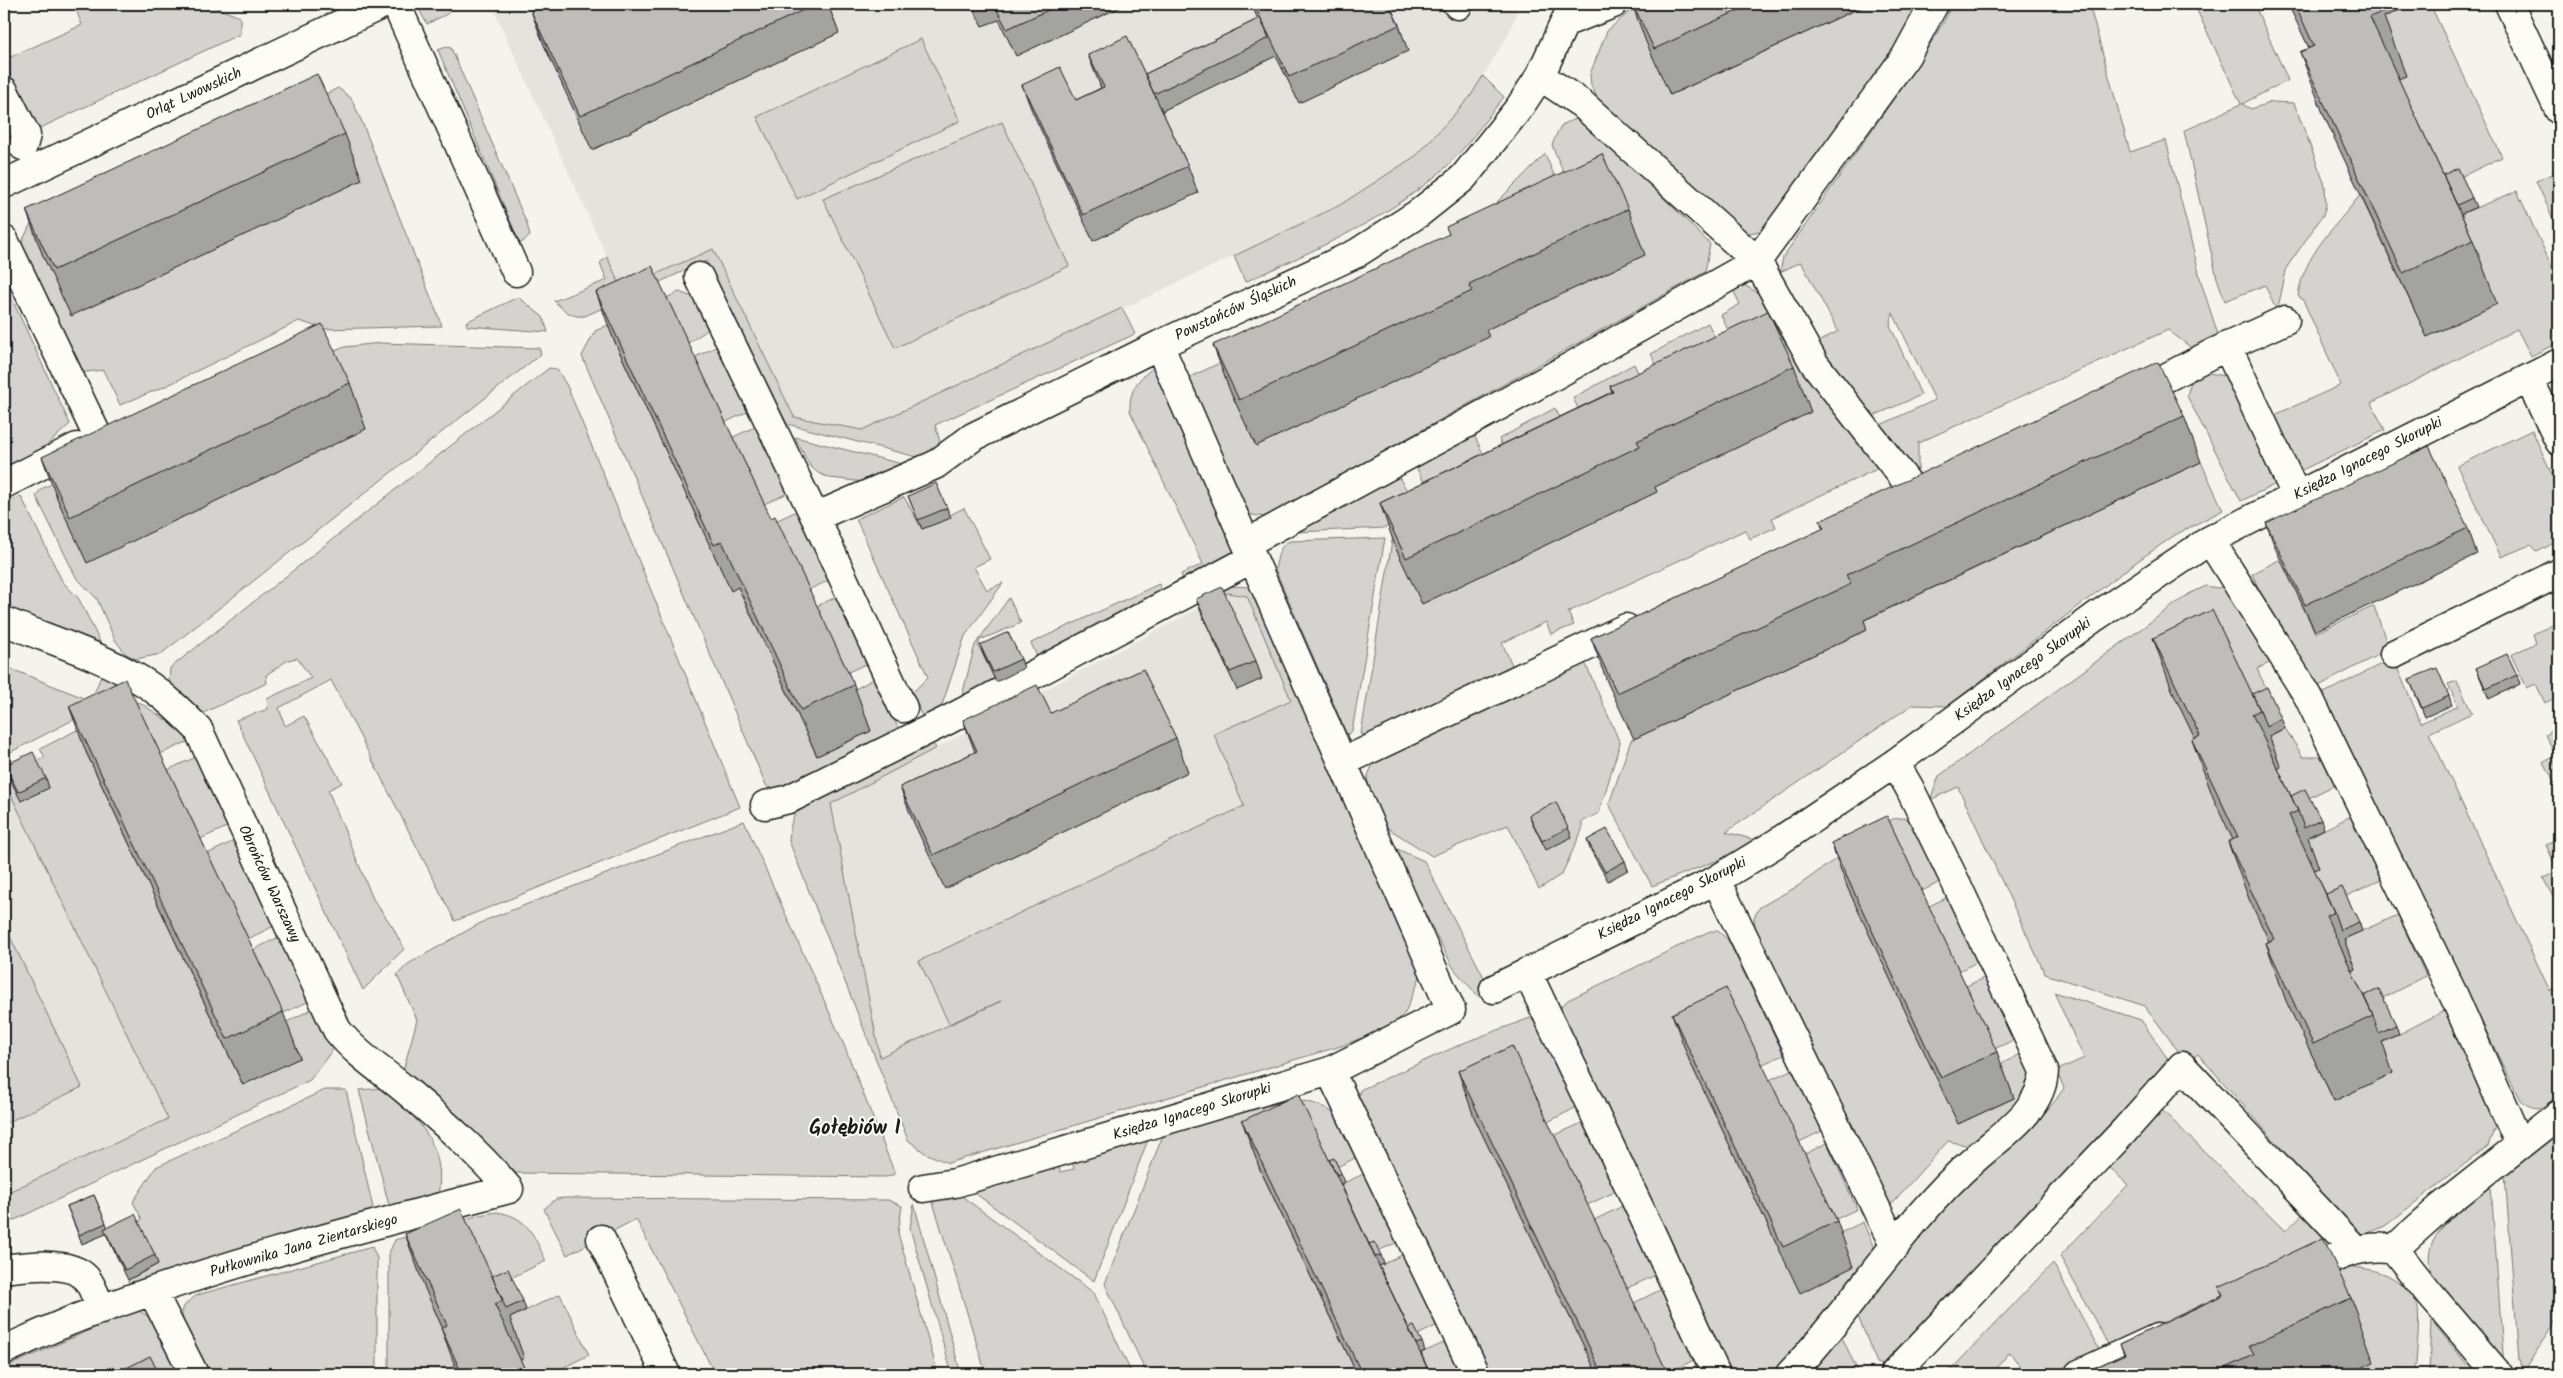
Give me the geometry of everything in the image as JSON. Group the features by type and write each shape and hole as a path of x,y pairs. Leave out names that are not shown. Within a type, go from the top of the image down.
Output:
{"street":[{"name":"Orląt Lwowskich","path":"4,184 383,4"},
{"path":"396,4 516,272"},
{"path":"1569,13 1612,4"},
{"path":"766,805 789,799 948,720 1250,551 1757,261 1906,56 1934,4"},
{"path":"2509,4 2559,110"},
{"name":"Powstańców Śląskich","path":"815,517 935,465 973,437 1159,345 1357,253 1419,213 1463,178 1494,142 1540,76 1569,13"},
{"path":"1540,76 1582,104 1757,261 1814,363 1917,494"},
{"path":"4,92 26,134 23,146"},
{"path":"4,240 98,436"},
{"path":"699,277 815,517 903,708"},
{"path":"2108,407 2169,378 2227,346 2286,320"},
{"path":"1159,345 1343,762 1651,616"},
{"path":"2227,346 2296,495"},
{"name":"Księdza Ignacego Skorupki","path":"1494,989 1716,880 1829,809 2095,617 2210,540 2559,363"},
{"path":"2529,379 2559,441"},
{"path":"4,484 98,436 124,425"},
{"path":"1890,506 1942,485"},
{"path":"2210,540 2308,696 2449,985 2520,1145"},
{"path":"2394,654 2559,572"},
{"name":"Obrońców Warszawy","path":"4,621 120,669 173,704 198,729 337,1030 350,1047 404,1089 486,1162 509,1189"},
{"name":"Księdza Ignacego Skorupki","path":"923,1188 955,1182 1330,1071 1451,1010 1343,762"},
{"path":"1790,1374 1843,1314 1946,1186 2023,1117 2043,1085 2044,1071 1939,848 1895,763"},
{"path":"1716,880 1895,1247"},
{"path":"1527,972 1650,1228 1716,1374"},
{"path":"1894,1374 2119,1137 2182,1066 2355,1249"},
{"path":"1330,1071 1476,1374"},
{"path":"2394,1249 2440,1208 2559,1114"},
{"name":"Pułkownika Jana Zientarskiego","path":"4,1350 152,1291 383,1222 509,1189"},
{"path":"601,1239 666,1374"},
{"path":"2280,1283 2355,1249 2378,1246 2394,1249 2498,1374"},
{"path":"4,1270 67,1267 80,1272 88,1280 101,1310"},
{"path":"152,1291 194,1374"},
{"path":"2079,1374 2178,1329"}],"shaded area":[{"path":"74,4 120,4 122,8 132,4 207,4 240,17 240,34 34,131 4,60 82,25"},
{"path":"416,4 457,4 447,14 427,24"},
{"path":"491,4 1520,4 1508,35 1470,97 1417,155 1338,207 861,432 794,417 713,249 622,289"},
{"path":"1638,4 1670,95 1868,4 1924,4 1916,20 1769,229 1740,235 1597,97 1591,86 1590,74 1607,31"},
{"path":"1951,4 2089,4 2130,152 2166,140 2202,285 2219,338 2194,350 2168,330 1918,443 1918,470 1906,464 1876,427 1935,400 1893,313 1890,325 1921,395 1869,418 1813,345 1838,331 1801,262 1780,272 1783,257 1916,67 1945,20"},
{"path":"2194,4 2254,4 2288,80 2242,104 2251,109 2272,102 2294,103 2325,185 2326,205 2323,215 2287,267 2277,312 2265,285 2225,301 2217,278 2184,131 2241,104"},
{"path":"2413,4 2430,4 2502,157 2442,186 2393,81 2405,75 2380,19"},
{"path":"921,39 960,121 797,199 757,117"},
{"path":"446,47 451,48 527,224 530,236 520,244 438,50"},
{"path":"1483,76 1504,97 1469,142 1446,167 1424,186 1376,218 1245,282 1234,256 1340,205 1417,155 1470,97"},
{"path":"338,88 351,98 362,122 442,326 324,329 299,321 166,386 120,405 103,370 79,373 19,248 34,217 279,117"},
{"path":"1578,119 1587,122 1710,244 1705,272 1275,512 1264,517 1247,514 1186,379 1249,349 1486,330 1582,217 1552,145 1563,125"},
{"path":"1002,122 1069,266 895,348 823,199"},
{"path":"1545,154 1574,221 1492,207"},
{"path":"2559,171 2559,232 2536,181"},
{"path":"2517,191 2559,282 2559,342 2531,356 2517,329 2371,403 2385,430 2302,470 2289,460 2268,418 2341,385 2303,300 2298,296 2301,281 2322,242 2360,195 2427,337 2456,216"},
{"path":"713,249 794,417 862,430 1122,308 1135,334 935,425 941,445 921,458 787,424 706,261 585,316 572,315 554,301 607,280 600,263 607,257 622,289"},
{"path":"4,282 70,424 36,455 4,472"},
{"path":"1744,285 1765,297 1783,332 1739,353 1721,315 1740,304 1733,290"},
{"path":"679,292 701,300 712,327 685,345 613,338 731,590 738,587 817,756 871,731 852,691 875,678 901,734 773,793 766,785 582,356 595,331"},
{"path":"518,297 543,317 548,332 467,326 466,322"},
{"path":"1708,323 1725,359 1667,387 1651,354"},
{"path":"380,343 539,348 541,354 161,654 136,659 126,654 115,640 97,599 76,577 36,496 41,489 322,356 345,347"},
{"path":"1782,344 1792,344 1878,465 1875,470 1772,518 1776,527 1750,539 1745,530 1568,612 1574,625 1551,634 1546,622 1502,643 1513,667 1367,735 1361,734 1393,535 1654,487"},
{"path":"718,346 749,411 722,424 691,359"},
{"path":"1634,364 1649,395 1589,430 1573,398"},
{"path":"1155,367 1235,547 1229,558 1186,585 1181,574 1203,564 1130,411 1131,397 1136,385 1139,380"},
{"path":"549,368 557,369 567,386 740,807 455,921 331,680 279,708 285,726 304,716 342,783 328,790 373,899 392,926 404,949 363,990 236,720 268,709 267,699 311,678 297,658 288,660 266,675 267,683 197,716 169,683 170,668"},
{"path":"2204,372 2225,376 2280,482 2241,501 2187,396 2192,377"},
{"path":"1555,408 1571,439 1512,469 1499,439"},
{"path":"757,426 788,493 760,506 729,439"},
{"path":"2532,430 2559,490 2559,534 2552,544 2537,552 2530,545 2501,557 2457,466"},
{"path":"1474,435 1493,474 1436,505 1416,467"},
{"path":"795,437 910,466 864,482 830,478 818,473 810,466"},
{"path":"2201,462 2223,510 2175,535 2139,560 1948,706 1912,705 1726,832 1759,841 1726,857 1652,886 1609,804 1631,740 1867,630 1863,621"},
{"path":"1398,476 1420,511 1384,528 1297,532"},
{"path":"21,496 62,581 79,599 103,648 4,607 4,505"},
{"path":"904,497 922,529 964,508 990,559 974,567 987,590 1003,583 965,636 939,714 925,722 911,694 928,677 856,519"},
{"path":"797,511 830,580 806,591 769,524"},
{"path":"1385,538 1352,731 1347,735 1275,569 1281,549 1290,541"},
{"path":"2281,559 2315,633 2374,606 2389,649 2315,688 2270,613 2252,574"},
{"path":"1159,584 1163,596 1039,661 1031,643"},
{"path":"1227,586 1254,587 1417,948 1420,977 1405,1013 1395,1023 1380,1031 1341,1046 948,1163 925,1153 908,1140 789,841 793,818 803,808 817,799 932,742 936,748 831,804 880,1057 1001,1001 949,1024 919,961 1244,806 1214,734 1291,700 1247,596 1227,593 1200,607"},
{"path":"2206,586 2217,588 2225,586 2271,662 2257,669 2270,696 2221,793 2295,996 2287,1001 2334,1101 2393,1073 2380,1044 2446,1010 2494,1111 2495,1127 2488,1146 2385,1226 2359,1236 2198,1054 2187,1063 2145,1006 2045,974 1958,787 1930,800 1939,776 2189,594"},
{"path":"1227,593 1247,596 1348,838 880,1058 831,804"},
{"path":"838,596 870,662 844,674 813,608"},
{"path":"1009,598 1021,623 980,640 978,645 996,681 960,704 975,645"},
{"path":"2559,622 2559,696 2545,703 2536,684 2527,688 2511,655 2536,643 2533,634"},
{"path":"1583,658 1620,743 1599,813 1582,822 1582,830 1562,874 1539,889 1508,825 1432,856 1386,827 1371,795 1367,778 1372,766 1379,759"},
{"path":"2393,658 2421,723 2458,706 2448,684 2457,681 2472,713 2429,733 2550,991 2559,987 2559,1098 2545,1107 2535,1108 2520,1100 2320,695"},
{"path":"4,666 91,701 102,674 115,682 111,694 100,706 7,754 15,771 45,757 40,749 106,715 139,702 172,724 189,741 156,756 86,752 243,1085 283,1024 314,1008 333,1049 310,1080 4,1225 4,1194 168,1119 4,781"},
{"path":"2559,726 2559,791 2544,762 2556,756 2545,735"},
{"path":"2285,728 2303,757 2321,757 2335,785 2290,807 2273,771 2280,767 2266,738"},
{"path":"196,757 229,826 196,841 163,772"},
{"path":"4,781 168,1119 4,1194"},
{"path":"2351,816 2381,880 2325,906 2309,872 2319,868 2305,839"},
{"path":"1904,818 1911,820 1942,881 1918,893 1958,1124 2014,1098 1999,1065 2025,1052 2030,1068 2028,1096 1974,1147 1948,1141 1887,1209 1761,942 1754,917 1760,907 1798,886 1881,826 1893,819"},
{"path":"744,821 844,1045 895,1174 886,1177 516,1173 402,1075 417,1020 397,975 408,964 486,920"},
{"path":"2559,839 2559,908 2543,878 2558,871 2546,845"},
{"path":"236,840 276,925 244,941 203,856"},
{"path":"1395,848 1424,861 1493,995 1479,997 1454,969 1400,865"},
{"path":"1950,896 1981,960 1955,973 1925,908"},
{"path":"2398,915 2426,976 2363,1008 2346,973 2355,969 2341,940"},
{"path":"4,924 82,1087 4,1124"},
{"path":"1710,931 1718,931 1728,940 1784,1055 1758,1066 1838,1234 1863,1222 1876,1253 1780,1374 1730,1374 1561,1014 1561,1006 1568,1000"},
{"path":"281,936 312,1000 279,1015 249,952"},
{"path":"1988,976 2018,1038 1992,1050 1962,988"},
{"path":"2054,992 2141,1020 2172,1065 2096,1144 2084,1153 1886,1366 1877,1363 1857,1314 1943,1208 1975,1176 2034,1124 2055,1101 2064,1088 2056,1071 2084,1058"},
{"path":"1530,1018 1534,1021 1577,1107 1544,1124 1597,1374 1488,1374 1358,1101 1360,1090 1466,1042"},
{"path":"1793,1069 1822,1131 1795,1144 1765,1082"},
{"path":"385,1088 419,1123 427,1135 434,1148 440,1178 438,1196 390,1209 359,1090"},
{"path":"325,1090 346,1090 374,1212 130,1286 128,1280 158,1264 138,1223 142,1219 133,1202 156,1167"},
{"path":"1292,1099 1319,1105 1329,1110 1342,1123 1359,1156 1329,1171 1259,1167 1357,1374 1147,1374 1105,1284 1163,1135"},
{"path":"2158,1106 2285,1231 2307,1210 2339,1244 2321,1248 2110,1348 2060,1256 2128,1185 2105,1163"},
{"path":"1586,1121 1619,1190 1583,1207 1551,1137"},
{"path":"2559,1131 2559,1316 2523,1374 2519,1360 2505,1175"},
{"path":"1149,1137 1094,1281 968,1188 1059,1163 1060,1172 1074,1169 1072,1161"},
{"path":"1827,1143 1857,1209 1832,1221 1801,1156"},
{"path":"1368,1172 1400,1241 1369,1255 1337,1186"},
{"path":"2491,1186 2504,1367 2436,1282 2430,1266 2430,1252 2435,1239 2443,1227"},
{"path":"956,1192 1094,1293 1132,1374 986,1374 932,1199"},
{"path":"556,1199 888,1200 902,1206 898,1233 938,1374 715,1374 636,1219 567,1255 544,1209"},
{"path":"914,1204 961,1374 952,1374 910,1228"},
{"path":"1625,1205 1658,1274 1623,1290 1590,1222"},
{"path":"497,1212 516,1218 529,1229 546,1261 492,1287 464,1374 389,1374 389,1253 395,1240 479,1215"},
{"path":"372,1247 377,1258 377,1374 206,1374 186,1333 182,1316 185,1305 197,1295"},
{"path":"1406,1253 1440,1324 1409,1339 1375,1268"},
{"path":"2053,1263 2101,1353 2056,1374 2025,1374 2010,1352 1991,1374 1947,1374"},
{"path":"2353,1267 2371,1270 2390,1277 2399,1282 2413,1295 2417,1304 2419,1318 2415,1374 2348,1374 2333,1272"},
{"path":"1662,1289 1696,1359 1665,1374 1630,1305"},
{"path":"560,1294 589,1355 550,1374 521,1374 506,1320"},
{"path":"139,1311 154,1322 160,1330 171,1347 184,1374 4,1374 4,1368 126,1314"},
{"path":"2431,1320 2475,1374 2429,1374"},
{"path":"1840,1333 1859,1374 1806,1374"},
{"path":"1448,1341 1463,1374 1426,1374 1417,1355"}],"building":[{"path":"536,4 816,4 580,116 531,11 538,8"},
{"path":"994,4 1061,4 1007,29"},
{"path":"1254,4 1389,4 1399,25 1289,77"},
{"path":"1633,4 1752,4 1654,49"},
{"path":"2295,4 2379,4 2382,12 2370,17 2473,240 2403,273 2300,52 2314,46"},
{"path":"2379,4 2389,4 2381,8"},
{"path":"1260,18 1269,38 1154,94 1145,74"},
{"path":"1127,36 1188,166 1083,215 1022,85 1060,67 1076,100 1104,87 1088,55"},
{"path":"317,74 345,134 54,270 26,210"},
{"path":"1602,154 1628,209 1469,284 1472,291 1239,400 1213,345 1449,234 1446,227"},
{"path":"2458,168 2472,198 2457,205 2443,175"},
{"path":"652,266 771,518 775,516 854,685 801,710 722,541 714,545 596,292"},
{"path":"1768,311 1794,366 1637,441 1640,446 1406,558 1380,503 1613,392 1610,386"},
{"path":"322,324 350,383 70,517 42,457"},
{"path":"2158,362 2184,416 1846,575 1851,584 1617,693 1591,638 1824,528 1820,521"},
{"path":"2429,446 2468,528 2305,605 2266,523"},
{"path":"936,483 947,508 918,520 908,496"},
{"path":"1222,587 1256,661 1230,672 1196,599"},
{"path":"2212,610 2260,710 2252,714 2298,811 2289,815 2334,912 2326,916 2373,1016 2313,1044 2266,943 2274,939 2228,842 2238,837 2192,740 2200,736 2153,638"},
{"path":"1008,632 1021,659 993,672 980,645"},
{"path":"2507,654 2517,675 2486,689 2476,668"},
{"path":"2437,668 2449,696 2422,708 2409,679"},
{"path":"1143,669 1176,738 933,855 900,787 977,751 963,720 1037,685 1051,713"},
{"path":"125,679 283,1012 227,1039 69,706"},
{"path":"2267,687 2281,718 2266,727 2252,694"},
{"path":"33,752 46,778 18,792 5,765"},
{"path":"2305,789 2321,820 2304,828 2291,796"},
{"path":"1556,802 1568,828 1542,841 1529,815"},
{"path":"1887,816 1997,1052 1941,1078 1831,843"},
{"path":"1607,829 1625,861 1605,872 1587,840"},
{"path":"2342,887 2359,922 2340,930 2326,894"},
{"path":"1726,988 1837,1221 1783,1247 1672,1014"},
{"path":"2379,989 2396,1025 2379,1033 2364,996"},
{"path":"1512,1046 1668,1374 1602,1374 1458,1071"},
{"path":"1298,1094 1430,1374 1362,1374 1242,1121"},
{"path":"1334,1158 1341,1173 1337,1175 1329,1160"},
{"path":"94,1195 106,1223 79,1235 67,1206"},
{"path":"461,1209 503,1300 495,1305 527,1374 462,1374 441,1328 447,1325 405,1234"},
{"path":"135,1214 155,1255 125,1270 104,1229"},
{"path":"2323,1238 2351,1298 2249,1346 2254,1355 2213,1374 2081,1374 2125,1354 2120,1344 2223,1295 2219,1287"},
{"path":"1374,1242 1381,1255 1375,1257 1369,1244"},
{"path":"508,1269 523,1301 506,1309 492,1276"},
{"path":"1414,1326 1422,1342 1416,1344 1409,1328"},
{"path":"150,1356 159,1374 115,1374"},
{"path":"543,1367 547,1374 527,1374"}],"district":[{"name":"Gołębiów I","path":"855,1129"}]}
